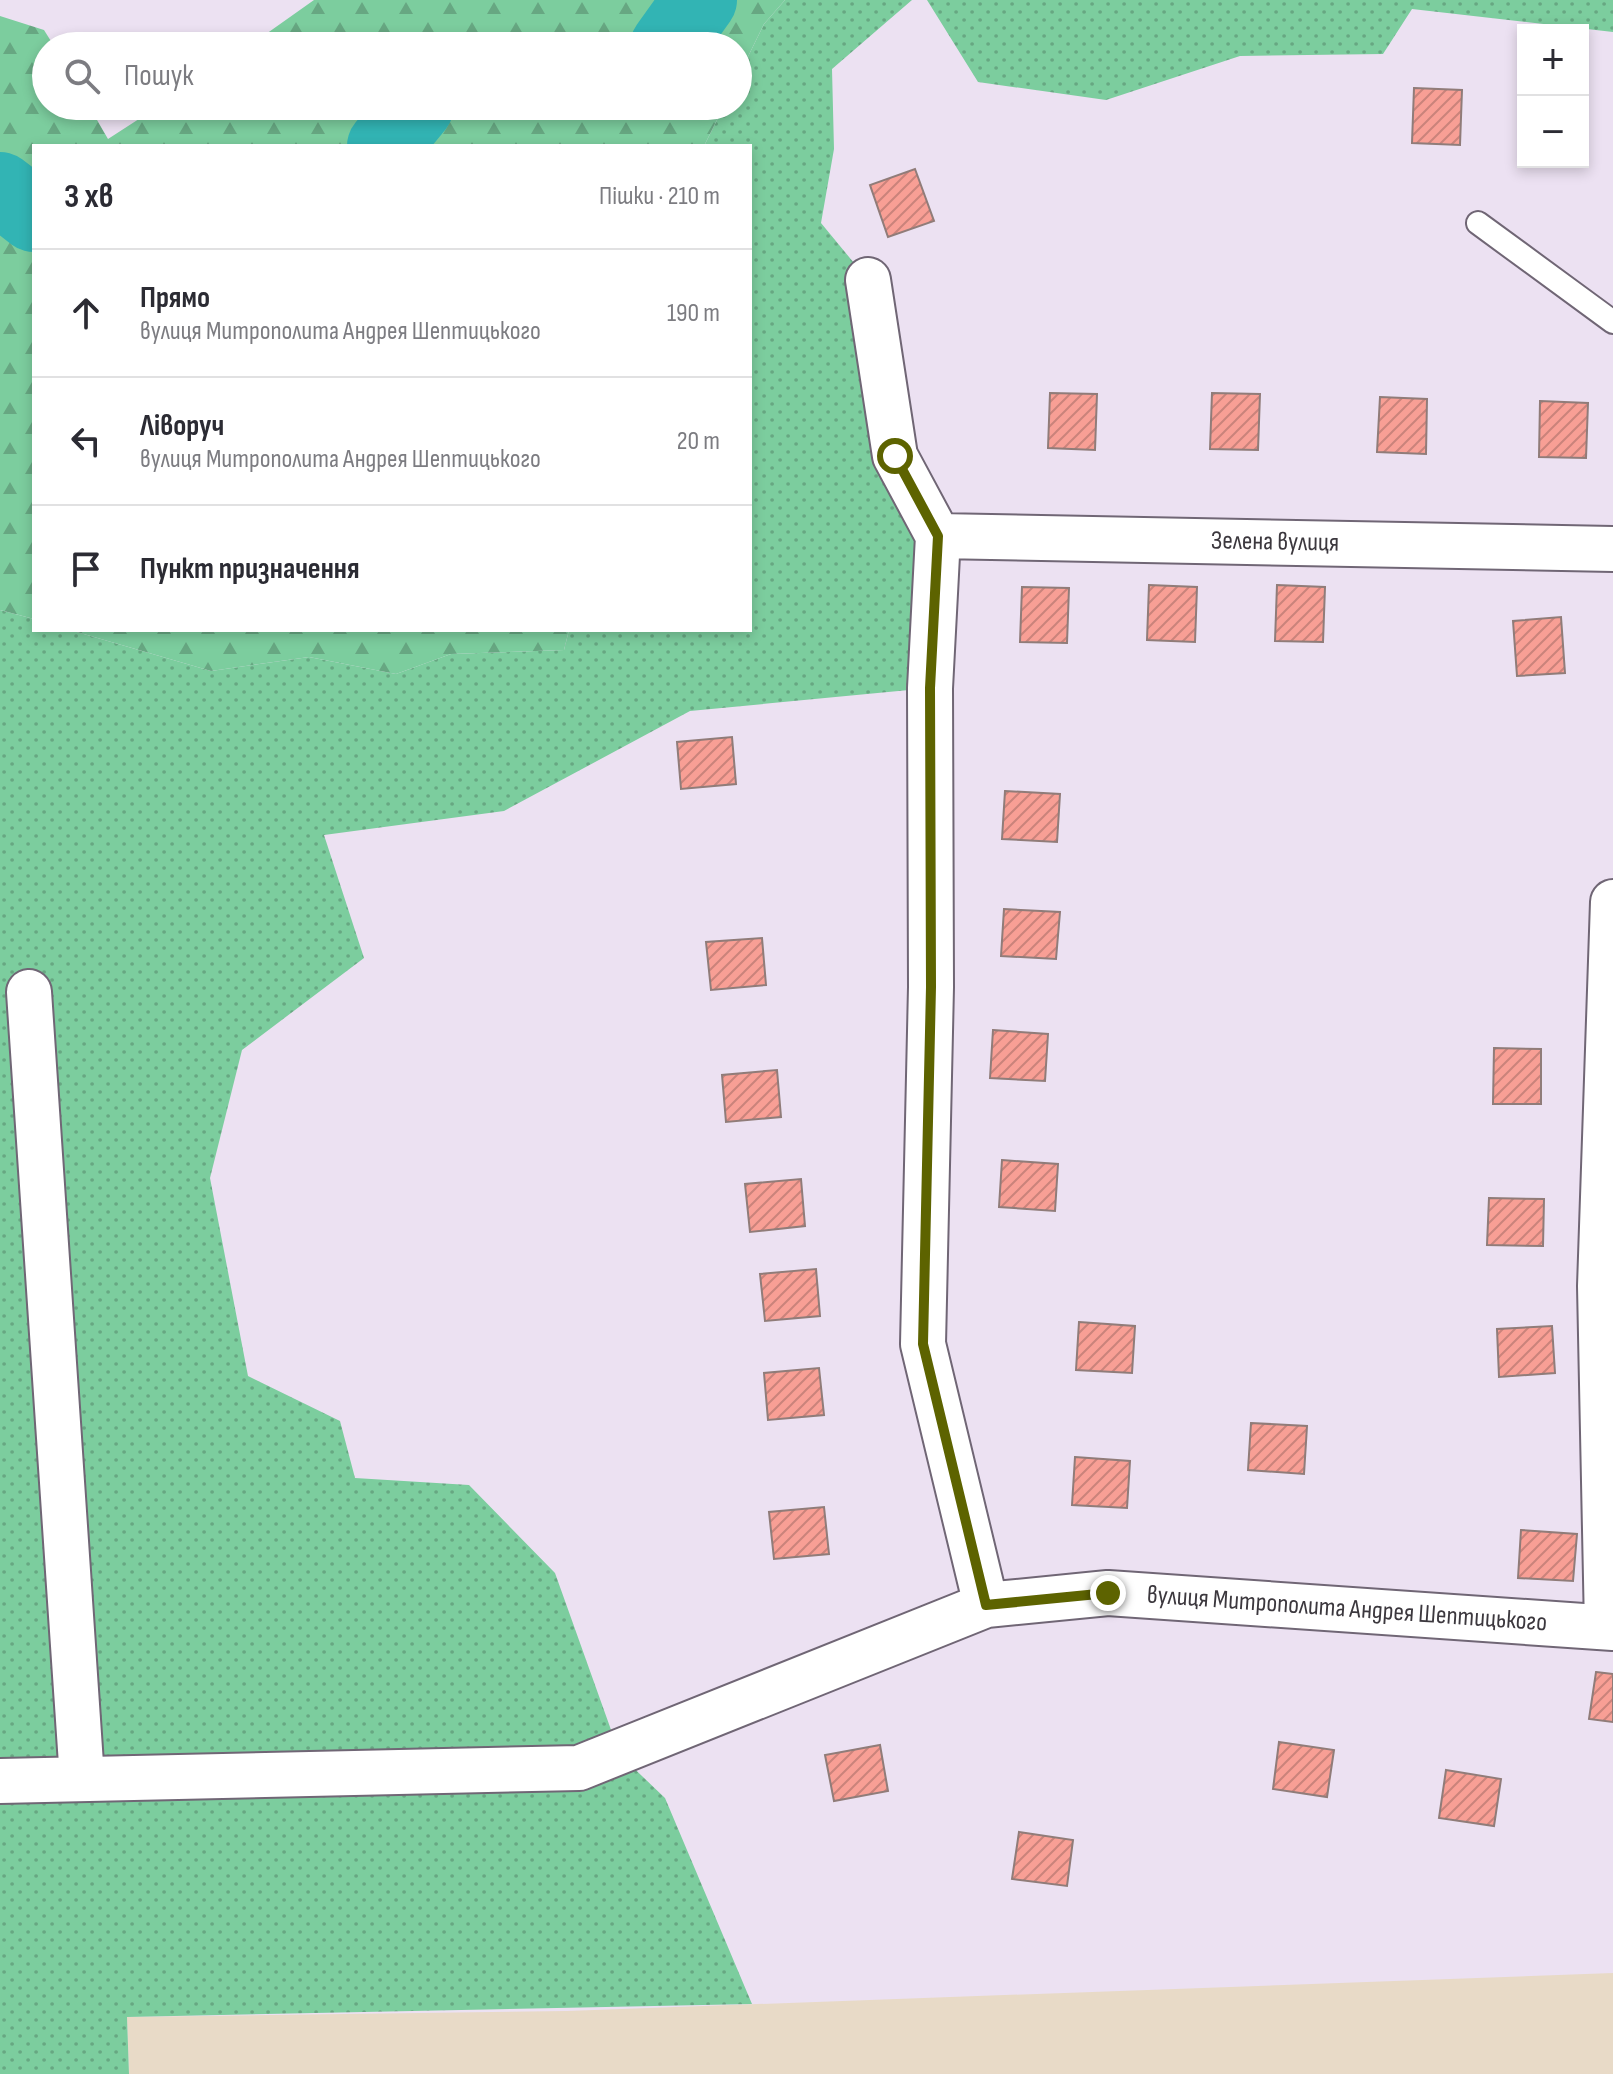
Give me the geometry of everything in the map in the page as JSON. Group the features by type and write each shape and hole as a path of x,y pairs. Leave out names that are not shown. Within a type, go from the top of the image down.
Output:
{"street":[{"path":"868,280 895,456 938,536 930,688 931,987 923,1344 986,1605"},
{"name":"Зелена вулиця","path":"938,536 1613,549"},
{"path":"1610,1628 1600,1286 1613,902"},
{"path":"29,992 82,1779"},
{"name":"вулиця Митрополита Андрея Шептицького","path":"0,1781 579,1768 986,1605 1108,1593 1610,1628"}],"lane":[{"path":"1478,223 1613,322"}],"shaded area":[{"path":"1613,1973 1613,2074 129,2074 127,2017 567,2011"}],"green space":[{"path":"314,0 785,0 764,24 752,48 752,32 269,32"},
{"path":"785,0 912,0 832,69 834,149 821,223 868,280 938,536 930,688 690,711 504,811 324,835 364,958 242,1050 210,1178 248,1376 340,1421 355,1478 469,1485 555,1573 620,1755 665,1798 752,2004 127,2017 129,2074 0,2074 0,610 32,618 32,632 77,632 211,671 309,657 396,674 451,654 564,650 568,632 752,632 752,144 705,144 717,120 752,120 752,48 764,24"},
{"path":"927,0 1613,0 1613,32 1589,29 1589,24 1543,24 1412,9 1383,54 1240,56 1106,100 978,82"},
{"path":"0,16 45,32 32,32 32,120 97,120 108,139 137,120 717,120 705,144 32,144 32,618 0,610"},
{"path":"77,632 568,632 564,650 451,654 396,674 309,657 211,671"}],"building":[{"path":"1414,88 1462,90 1460,145 1412,143"},
{"path":"915,169 934,221 888,237 870,185"},
{"path":"1050,393 1097,394 1095,450 1048,448"},
{"path":"1212,393 1260,394 1258,450 1210,449"},
{"path":"1380,397 1427,399 1426,454 1377,452"},
{"path":"1540,401 1588,403 1586,458 1539,457"},
{"path":"1149,585 1197,587 1195,642 1147,640"},
{"path":"1277,585 1325,587 1323,642 1275,641"},
{"path":"1022,587 1069,588 1067,643 1020,642"},
{"path":"1561,617 1565,673 1517,676 1513,621"},
{"path":"732,737 736,784 681,789 677,742"},
{"path":"1005,791 1060,794 1057,842 1002,839"},
{"path":"1004,909 1060,912 1056,959 1001,956"},
{"path":"762,938 766,985 711,990 706,942"},
{"path":"993,1030 1048,1034 1045,1081 990,1078"},
{"path":"1494,1048 1541,1049 1541,1104 1493,1104"},
{"path":"777,1070 781,1117 726,1122 722,1075"},
{"path":"1002,1160 1058,1164 1055,1211 999,1207"},
{"path":"801,1179 805,1226 750,1232 745,1184"},
{"path":"1489,1198 1544,1199 1543,1246 1487,1245"},
{"path":"816,1269 820,1316 765,1321 760,1274"},
{"path":"1079,1322 1135,1326 1132,1373 1076,1370"},
{"path":"1552,1326 1555,1373 1499,1377 1497,1329"},
{"path":"819,1368 824,1415 768,1420 764,1373"},
{"path":"1251,1423 1307,1426 1304,1474 1248,1470"},
{"path":"1075,1457 1130,1461 1127,1508 1072,1505"},
{"path":"824,1507 829,1554 774,1559 769,1512"},
{"path":"1521,1530 1577,1534 1573,1581 1518,1578"},
{"path":"1596,1672 1613,1674 1613,1722 1589,1719"},
{"path":"1279,1742 1334,1750 1327,1797 1273,1789"},
{"path":"880,1745 888,1791 834,1801 825,1755"},
{"path":"1446,1770 1501,1779 1494,1826 1439,1818"},
{"path":"1019,1832 1073,1840 1067,1886 1012,1879"}],"waterway":[{"path":"677,32 700,0"},
{"path":"386,144 405,120"},
{"path":"0,189 32,213"}],"route":[{"path":"895,456 938,536 930,688 931,987 923,1344 986,1605 1108,1593"}]}
